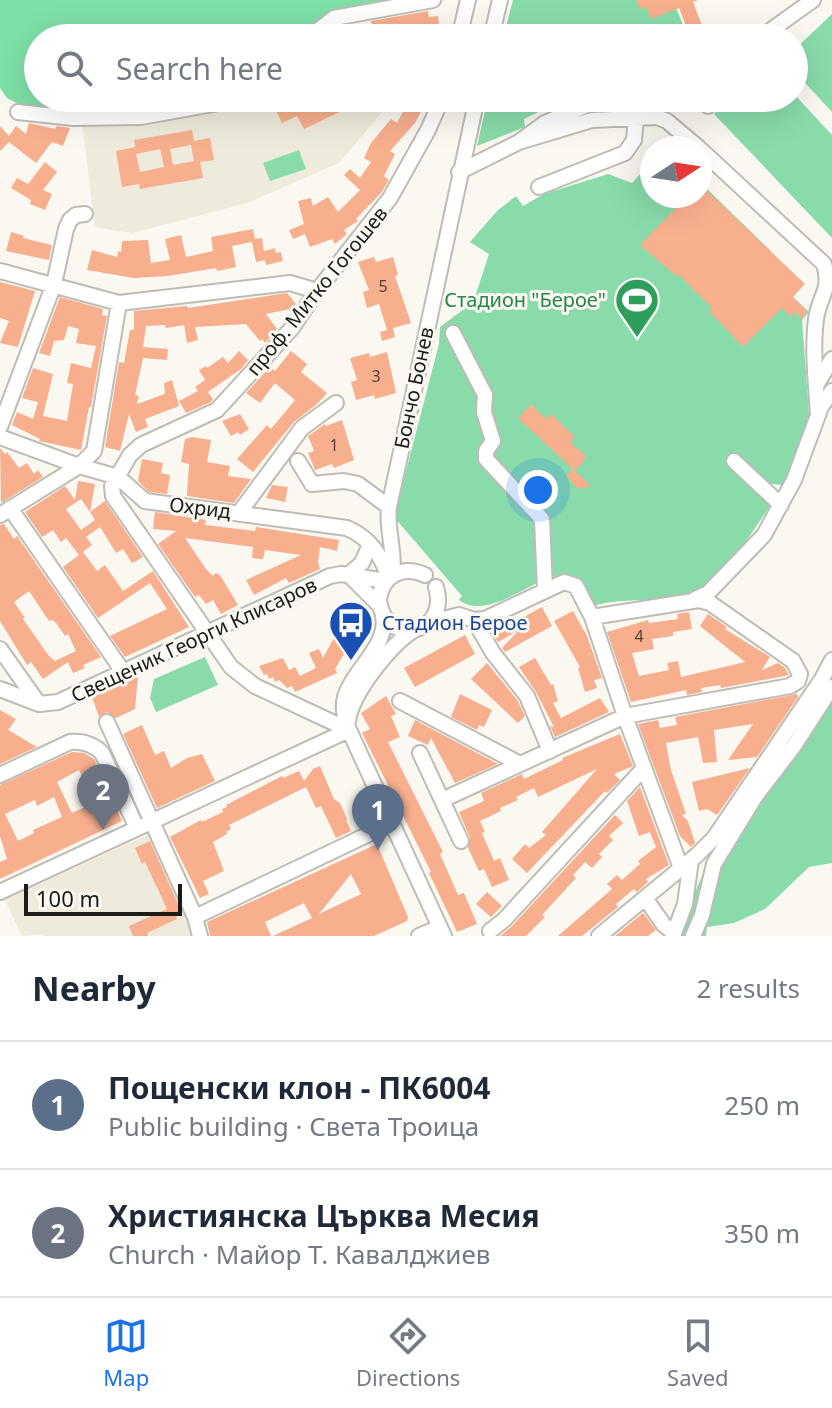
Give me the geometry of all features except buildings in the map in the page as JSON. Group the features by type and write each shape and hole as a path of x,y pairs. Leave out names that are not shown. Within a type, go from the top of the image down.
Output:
{"street":[{"path":"326,24 334,18 433,0"},
{"path":"462,24 468,0"},
{"path":"494,24 500,0"},
{"path":"782,24 813,0"},
{"path":"18,112 73,118 141,117 169,112"},
{"name":"проф. Митко Гогошев","path":"118,477 130,455 141,445 217,410 292,328 390,198 436,112"},
{"name":"Бончо Бонев","path":"389,578 394,551 389,507 474,112"},
{"path":"459,172 519,142 545,123 571,112"},
{"path":"519,142 592,120 636,118 662,118 683,136"},
{"path":"539,187 625,153 634,140 636,118"},
{"path":"712,161 824,264 828,275 827,288 816,315 818,415"},
{"path":"0,427 54,284 70,220 76,215 85,214"},
{"path":"0,271 119,303 290,283 317,291"},
{"path":"119,303 98,440 88,460 5,512 124,673"},
{"path":"453,333 485,395 484,412 493,441 486,451 486,459 542,519 545,590"},
{"path":"816,385 832,359"},
{"path":"592,617 695,600 707,594 753,549 781,505 801,464 824,400 832,391"},
{"path":"239,513 302,428 336,403"},
{"name":"Охрид","path":"0,437 118,477 145,501 347,528 366,540"},
{"path":"298,461 312,484 344,481 358,484 389,507"},
{"path":"734,461 781,505"},
{"path":"118,477 112,486 113,496 231,667 245,680 349,730"},
{"path":"415,630 397,628 348,575 362,563 366,540 373,534 390,530 425,575 470,618 527,696 550,751"},
{"path":"366,540 378,553 389,578"},
{"path":"419,936 442,931 344,714 345,696 382,634 380,592 389,578 409,570 425,575"},
{"name":"Свещеник Георги Клисаров","path":"39,704 69,699 330,576 389,578"},
{"path":"349,730 348,716 353,704 383,659 415,630 450,616 488,618 562,582 574,584 592,617 644,768 686,864 685,904 673,934 645,898"},
{"path":"429,623 438,607 436,587"},
{"path":"442,800 625,716 794,684 800,674 793,661 710,603 695,600"},
{"path":"0,649 39,704"},
{"path":"599,936 686,864 724,824 832,660"},
{"path":"693,936 702,915 714,864 755,797 794,746 832,687"},
{"path":"0,689 39,704"},
{"path":"400,701 520,764"},
{"path":"107,722 195,917 200,936"},
{"path":"0,892 349,730"},
{"path":"0,775 78,741 98,749 137,828"},
{"path":"420,753 461,841"},
{"path":"490,931 504,920 644,768"},
{"path":"195,917 392,823"}],"shaded area":[{"path":"382,112 339,163 247,203 132,233 95,227 81,113"},
{"path":"149,834 196,936 22,936 5,900"}],"green space":[{"path":"0,0 425,0 338,11 322,24 24,24 24,107 7,98 0,88"},
{"path":"513,0 673,0 682,24 507,24"},
{"path":"832,14 832,112 808,86 808,37"},
{"path":"808,109 832,135 832,238 714,114 808,112"},
{"path":"54,112 148,112 144,113 75,115"},
{"path":"485,112 538,112 524,119 525,127 477,146"},
{"path":"299,150 306,169 270,181 263,163"},
{"name":"Стадион \"Берое\"","path":"608,174 632,183 640,174 640,208 712,208 712,194 769,249 793,297 809,312 802,320 809,414 799,453 784,485 771,484 760,496 770,506 736,555 715,579 693,593 589,607 559,575 495,603 470,605 459,600 462,596 394,517 439,344 440,327 464,309 464,302 474,300 489,254 470,242 497,211 516,196 523,206 544,194"},
{"path":"205,657 218,685 156,712 150,698 154,679"},
{"path":"832,665 832,863 809,867 765,909 734,923 707,927 706,936 680,936 681,925 711,855"}],"place":[{"name":"Стадион \"Берое\"","path":"637,339"},
{"name":"Стадион Берое","path":"351,662"},
{"name":"Християнска Църква Месия","path":"103,830"},
{"name":"Пощенски клон - ПК6004","path":"378,850"}]}
